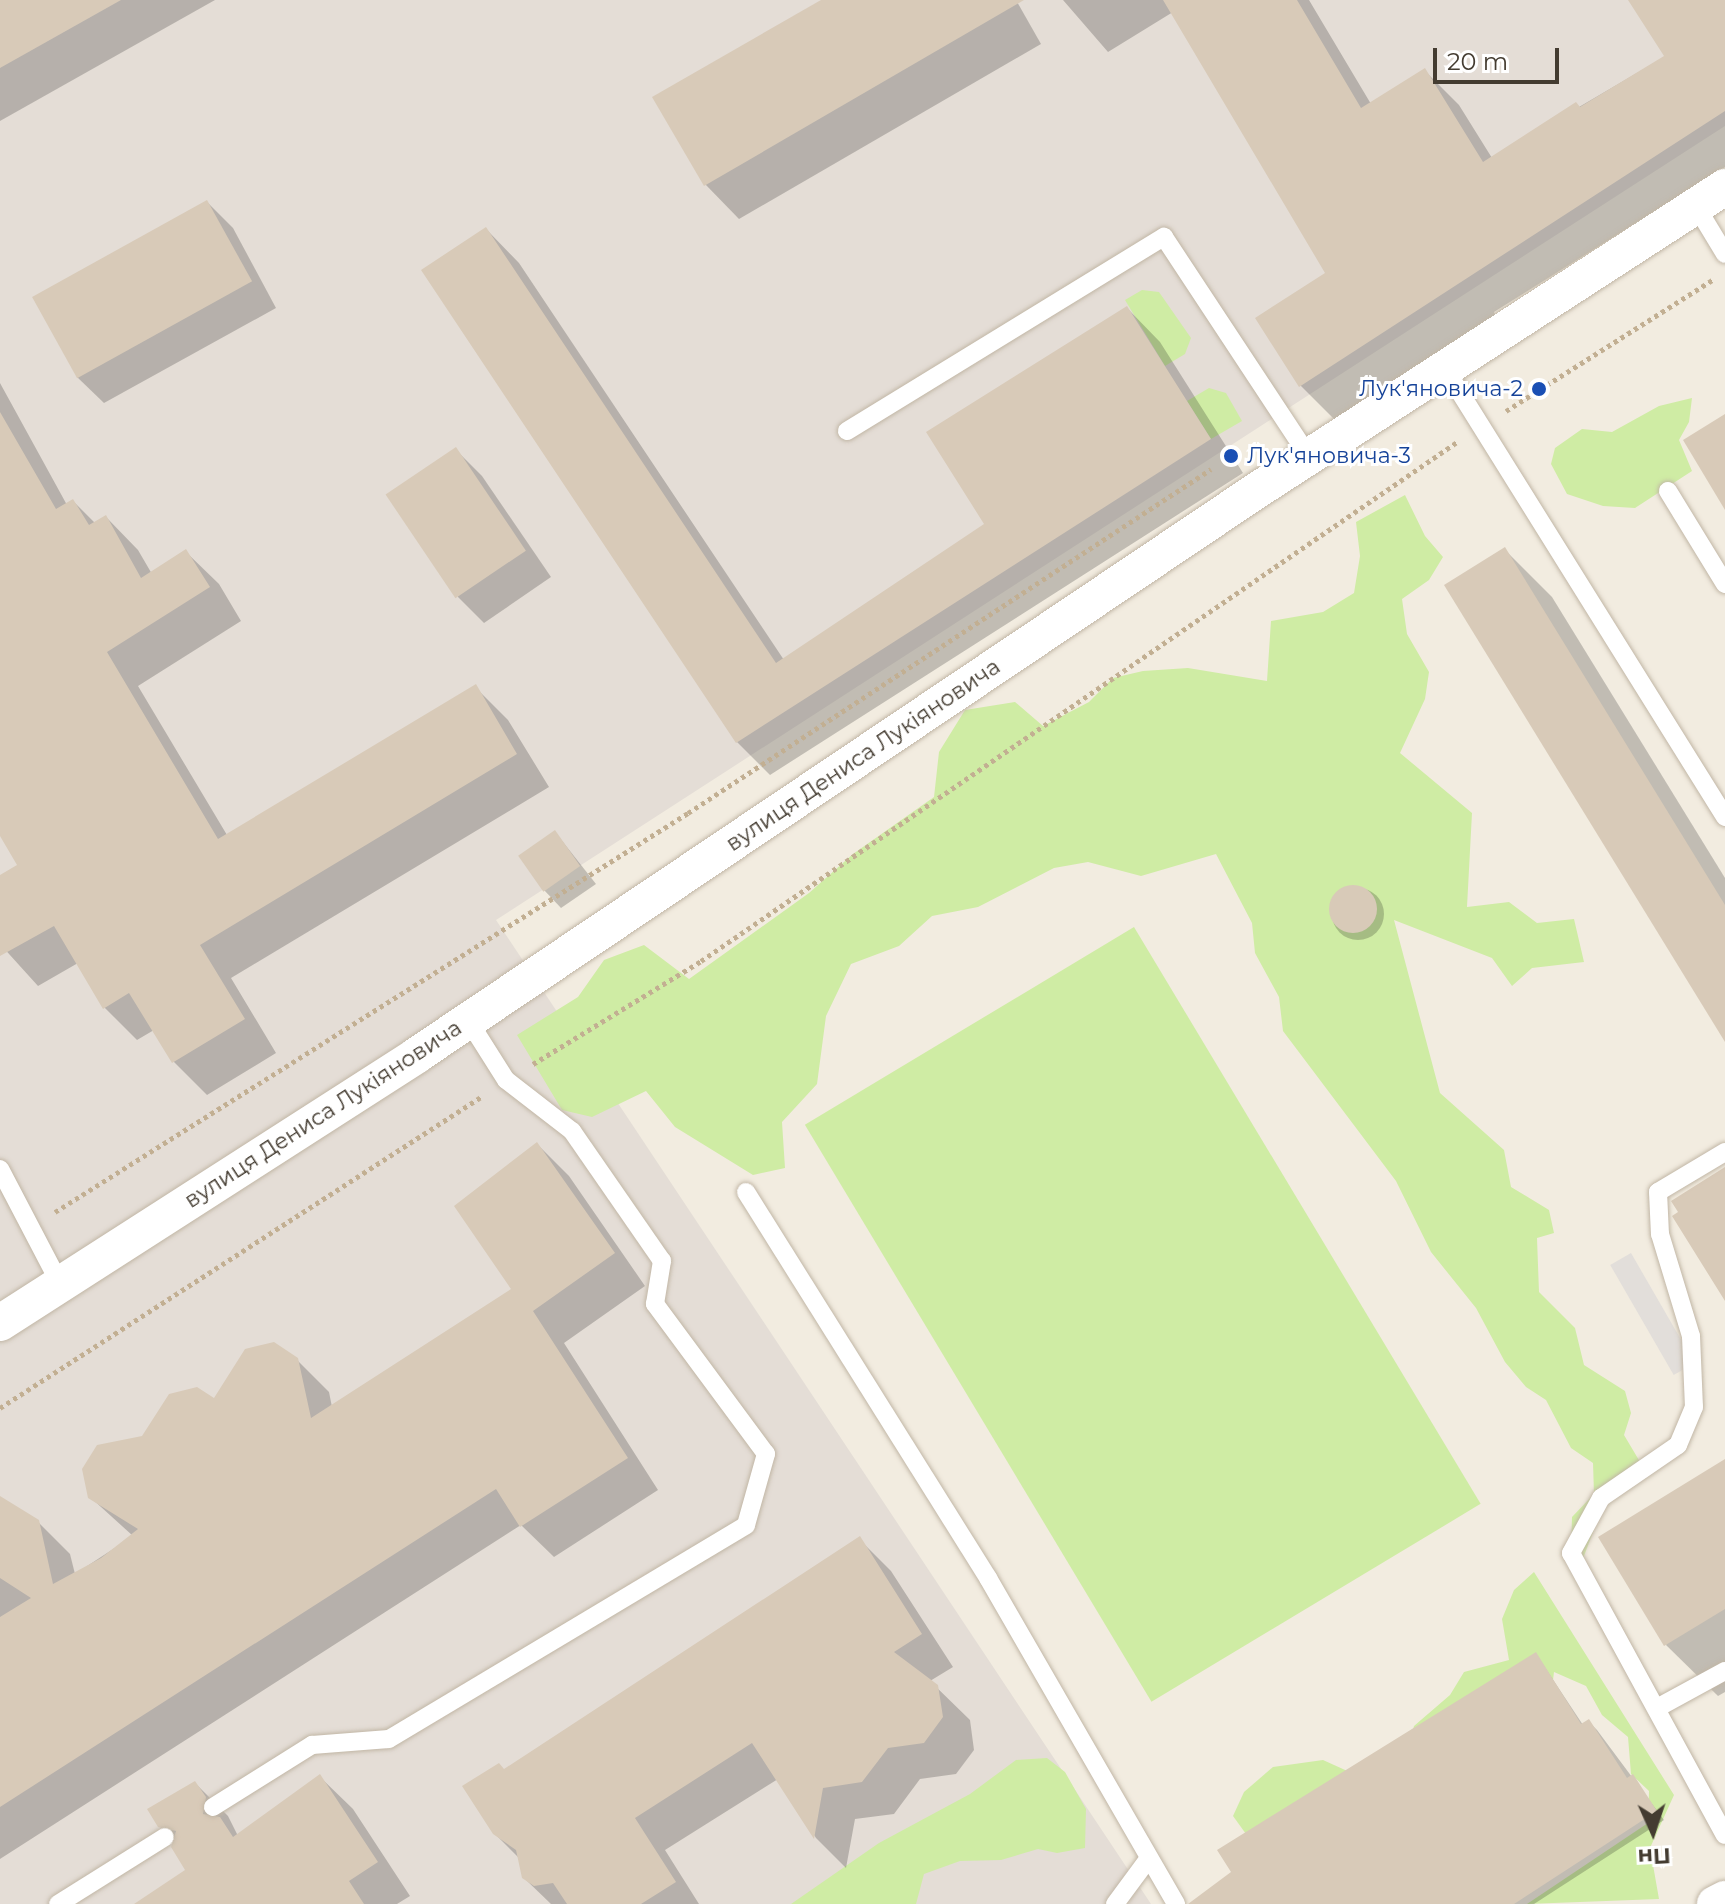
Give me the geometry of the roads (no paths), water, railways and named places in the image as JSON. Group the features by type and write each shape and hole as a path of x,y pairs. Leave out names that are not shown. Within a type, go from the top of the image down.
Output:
{"street":[{"name":"вулиця Дениса Лукіяновича","path":"0,1323 468,1020 1309,457 1710,196"},
{"path":"1715,1904 1725,1899"}],"lane":[{"path":"1710,196 1725,254"},
{"path":"847,431 1164,237 1309,457"},
{"path":"1446,370 1725,817"},
{"path":"1668,491 1725,584"},
{"path":"213,1807 312,1745 389,1739 746,1525 766,1454 655,1304 662,1261 572,1131 506,1080 468,1020"},
{"path":"1725,1152 1658,1192 1660,1234 1691,1336 1694,1407 1678,1445 1601,1498 1571,1553 1725,1835"},
{"path":"0,1169 60,1284"},
{"path":"746,1192 988,1578 1176,1904"},
{"path":"1657,1708 1725,1671"},
{"path":"58,1904 165,1837"},
{"path":"1115,1904 1149,1858"}],"place":[{"name":"Лук'яновича-2","path":"1539,389"},
{"name":"Лук'яновича-3","path":"1231,456"}]}
